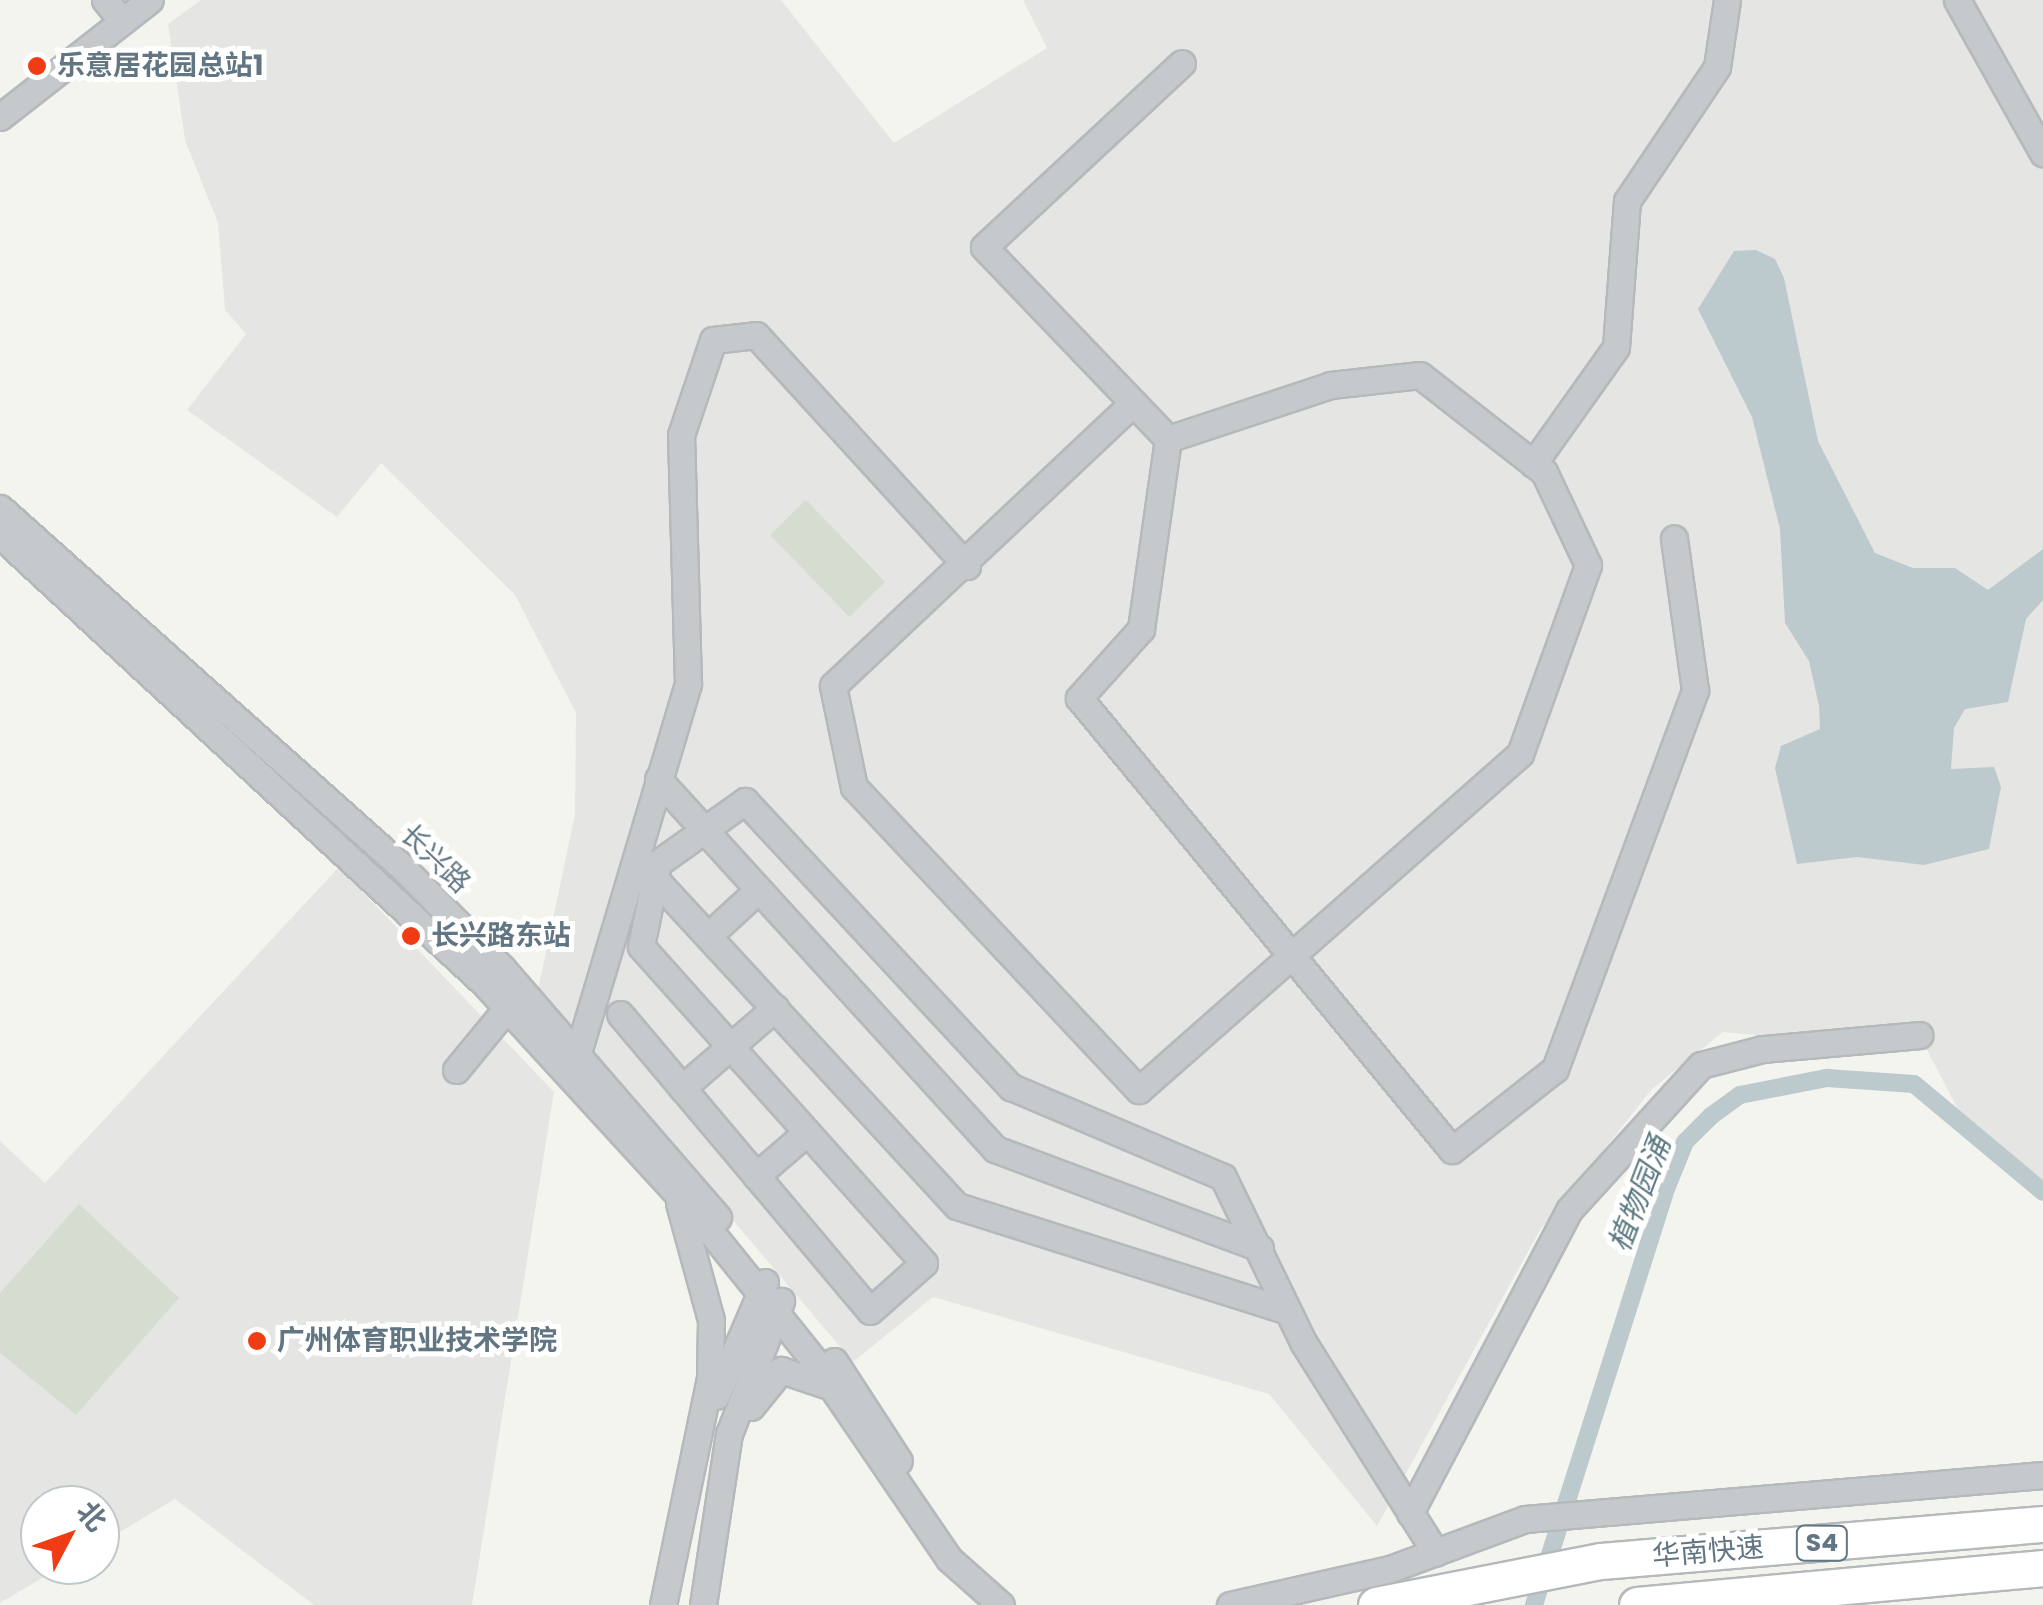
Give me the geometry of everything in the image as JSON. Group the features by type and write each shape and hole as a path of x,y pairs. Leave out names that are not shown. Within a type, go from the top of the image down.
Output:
{"highway":[{"name":"华南快速","path":"1376,1605 1510,1574 1601,1561 2043,1524"},
{"name":"华南快速","path":"1637,1605 2043,1568"}],"street":[{"path":"105,0 122,20"},
{"path":"0,117 150,0"},
{"path":"1533,464 1616,347 1626,201 1717,67 1727,0"},
{"path":"1956,0 2043,153"},
{"path":"1168,440 984,247 1182,64"},
{"path":"574,1066 688,684 681,435 713,340 756,334 967,566"},
{"path":"1133,403 967,566 833,686 854,787 1139,1090 1520,754 1588,565 1533,464 1420,376 1331,385 1168,440"},
{"path":"1168,440 1141,630 1079,698 1294,953 1452,1150 1555,1069 1695,690 1674,538"},
{"name":"长兴路","path":"0,508 402,867 771,1294"},
{"name":"长兴路","path":"0,535 376,876 508,1008 574,1066 677,1198 771,1294"},
{"path":"658,779 995,1149 1260,1248"},
{"path":"620,1014 870,1311 924,1263 641,946 658,863 745,801 1011,1087 1223,1177 1288,1311 1436,1554"},
{"path":"655,878 957,1206 1288,1311"},
{"path":"708,936 758,890"},
{"path":"456,1070 508,1008"},
{"path":"682,1088 775,1008"},
{"path":"1410,1513 1569,1210 1701,1065 1763,1049 1919,1035"},
{"path":"756,1176 806,1132"},
{"path":"663,1605 698,1436 710,1320 677,1198"},
{"path":"698,1436 771,1294"},
{"path":"771,1294 949,1559 1001,1605"},
{"path":"703,1605 730,1434 771,1294"},
{"path":"771,1294 866,1405 949,1559"},
{"path":"730,1434 781,1370 834,1389"},
{"path":"1230,1605 1436,1554 1525,1519 1636,1506 2043,1475"}],"shaded area":[{"path":"201,0 781,0 894,143 1047,48 1023,0 2043,0 2043,1189 1963,1119 1927,1050 1723,1032 1652,1089 1540,1230 1377,1526 1269,1394 933,1297 853,1362 538,990 575,814 576,713 515,595 381,463 337,517 187,410 246,334 225,310 218,223 185,140 168,24"},
{"path":"1756,250 1775,259 1784,278 1818,441 1875,553 1913,568 1955,568 1988,590 2043,549 2043,600 2026,619 2008,702 1965,709 1954,728 1951,769 1994,767 2001,787 1989,849 1924,865 1857,857 1797,864 1775,768 1781,746 1820,729 1819,706 1809,661 1785,623 1780,529 1752,417 1698,309 1734,251"},
{"path":"806,500 885,582 849,617 770,535"},
{"name":"广州体育职业技术学院","path":"339,867 554,1092 472,1605 314,1605 175,1499 120,1532 120,1485 20,1485 20,1585 30,1585 0,1603 0,1141 45,1183"},
{"path":"79,1204 179,1298 76,1415 0,1353 0,1293"}],"waterway":[{"name":"植物园涌","path":"1534,1605 1664,1194 1685,1142 1711,1116 1740,1095 1827,1078 1914,1084 2043,1192"}],"place":[{"name":"乐意居花园总站1","path":"37,66"},
{"name":"长兴路东站","path":"411,936"},
{"name":"广州体育职业技术学院","path":"257,1341"}]}
